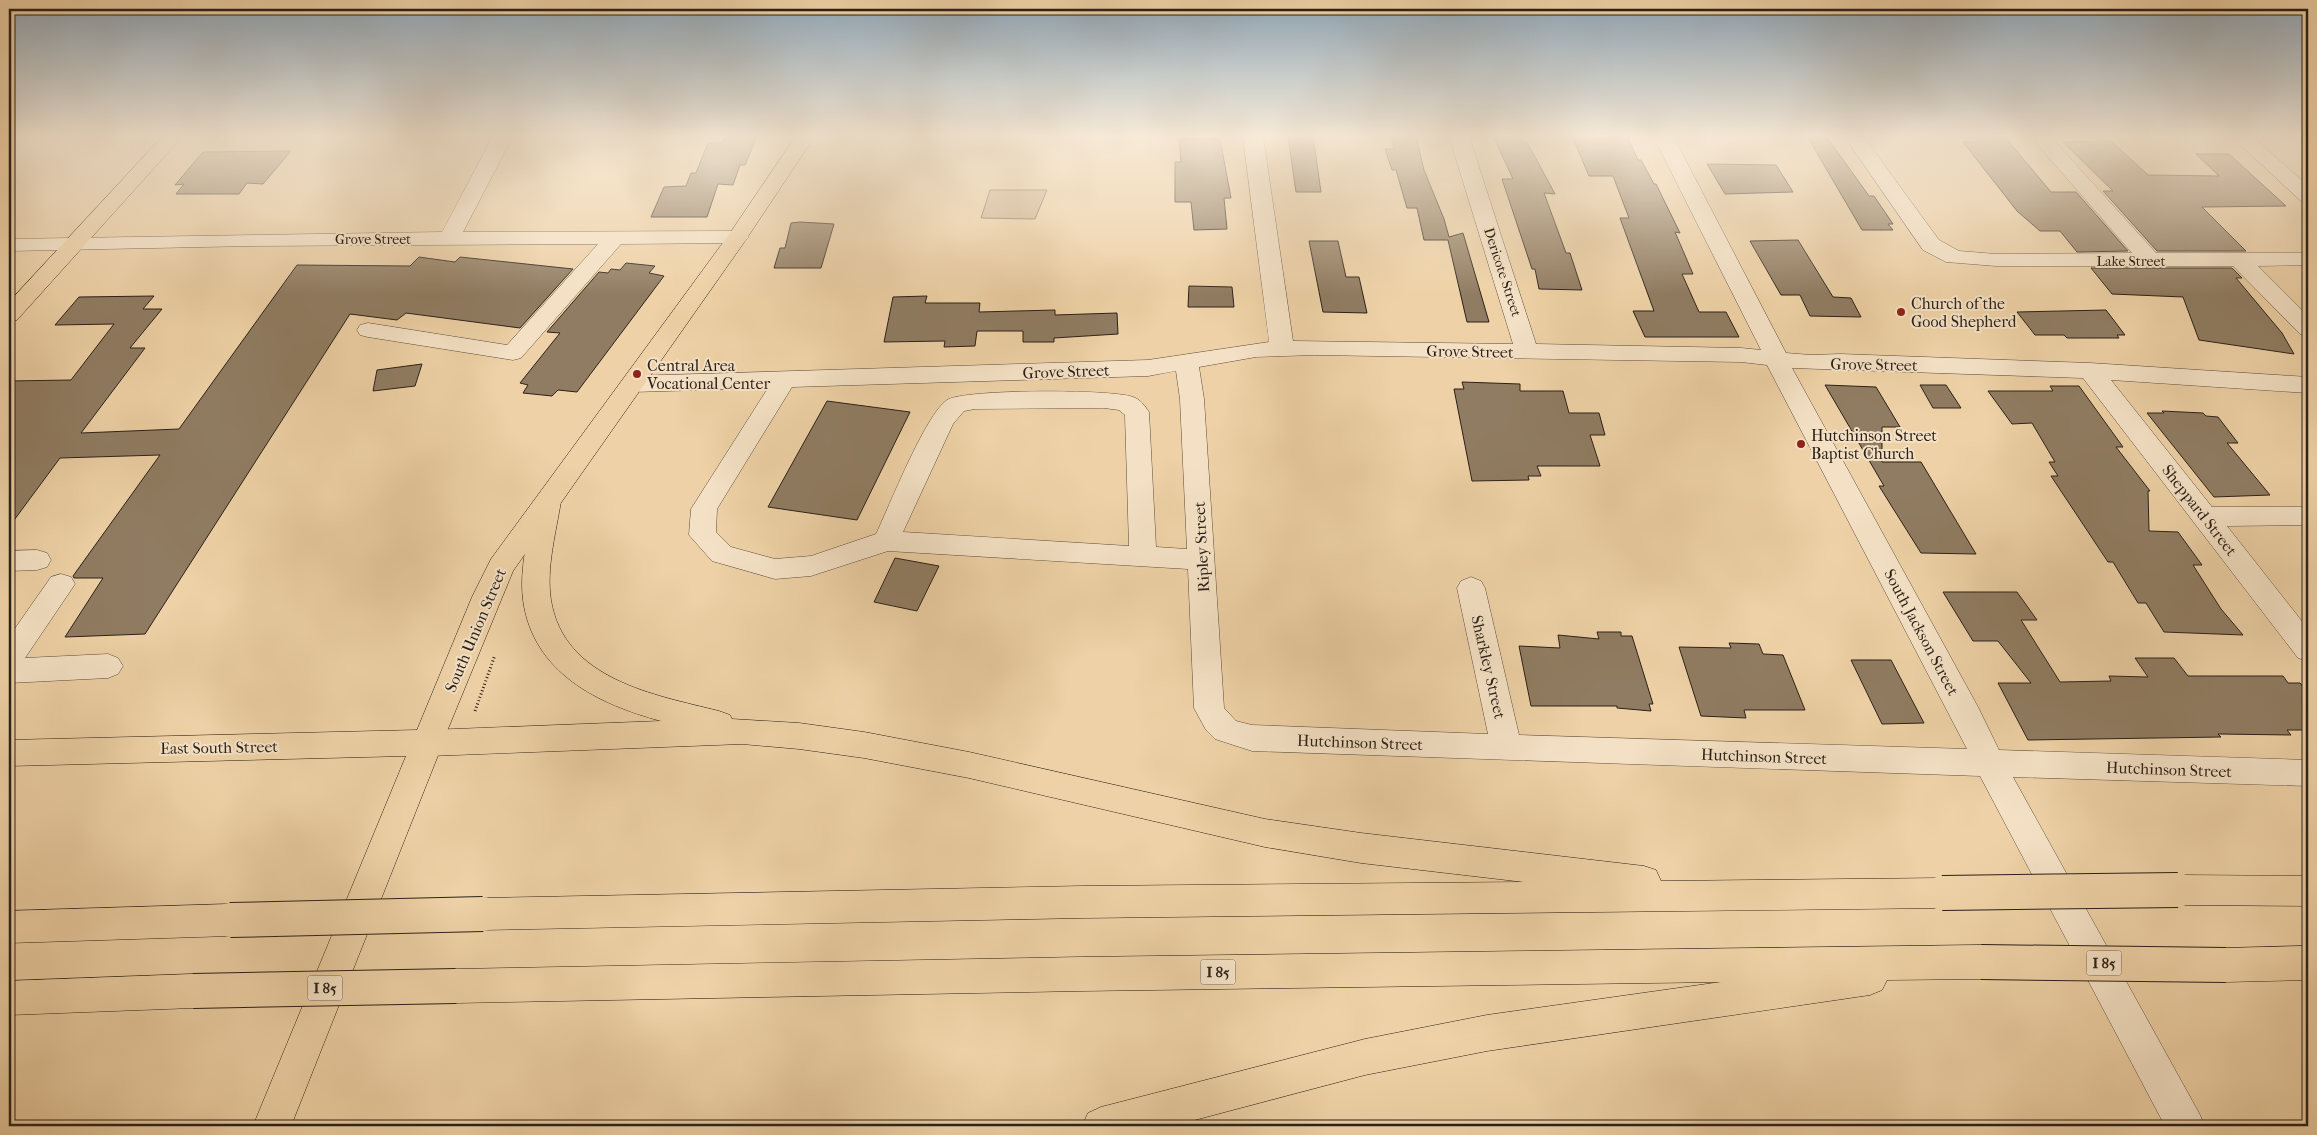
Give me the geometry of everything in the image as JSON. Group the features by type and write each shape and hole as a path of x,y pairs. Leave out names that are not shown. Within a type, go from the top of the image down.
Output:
{"main road":[{"path":"9,314 125,189"},
{"name":"South Union Street","path":"272,1126 429,743 486,597 502,566 738,237 770,189"},
{"path":"548,501 537,580 537,599 546,630 562,656 584,675 619,696 742,731 864,745 944,760 1265,833 1361,848 1512,867 1768,894"},
{"name":"East South Street","path":"9,753 429,743 742,731"},
{"path":"9,928 230,920 1083,902 2178,890 2308,891"},
{"path":"1101,1126 1365,1057 1487,1032 1981,962"},
{"name":"I 85","path":"9,998 194,991 1071,974 1981,962 2226,965 2308,963"}],"street":[{"path":"450,238 458,218 474,189"},
{"path":"1260,189 1282,349"},
{"name":"Dericote Street","path":"1475,189 1527,351"},
{"name":"South Jackson Street","path":"1691,189 1770,342 1787,382 1967,716 1989,763 2186,1126"},
{"name":"Lake Street","path":"1891,189 1931,245 1954,257 1996,260 2152,261 2308,259"},
{"path":"2087,189 2152,261"},
{"path":"368,330 513,353 616,237"},
{"name":"Grove Street","path":"9,245 450,238 738,237"},
{"path":"2240,260 2308,330"},
{"name":"Grove Street","path":"632,384 1148,368 1256,350 1282,349 1741,354 1811,363 1840,362 2090,371 2308,384"},
{"name":"Ripley Street","path":"1187,362 1192,399 1209,708 1214,721 1222,729"},
{"name":"Sheppard Street","path":"2090,371 2110,394 2308,650"},
{"path":"785,379 704,509 702,535 722,554 776,569 811,566 851,554 886,540 1201,560"},
{"path":"886,540 942,420 956,405 975,400 1104,400 1126,402 1137,412 1143,557"},
{"path":"2205,517 2308,516"},
{"path":"9,561 37,560"},
{"path":"9,659 61,584"},
{"name":"Sharkley Street","path":"1471,588 1506,746"},
{"path":"9,671 108,666"},
{"name":"Hutchinson Street","path":"1222,729 1230,734 1252,738 1936,763 2308,773"}],"shaded area":[{"path":"990,190 1047,190 1035,219 981,218"}],"building":[{"path":"180,189 243,189 239,194 176,194"},
{"path":"663,189 716,189 707,217 651,217"},
{"path":"1175,189 1229,189 1231,198 1224,198 1227,229 1194,230 1191,202 1175,202"},
{"path":"1296,189 1321,189 1321,192 1296,192"},
{"path":"1401,189 1432,189 1449,237 1463,233 1489,322 1467,322 1448,240 1424,240 1417,208 1407,208"},
{"path":"1505,189 1552,189 1555,194 1544,193 1566,253 1570,253 1582,290 1539,289 1535,269 1532,269"},
{"path":"1618,189 1658,189 1680,233 1675,232 1693,274 1682,274 1699,312 1726,312 1739,337 1645,337 1633,311 1654,311 1620,218 1629,218"},
{"path":"1722,189 1791,189 1793,192 1725,194"},
{"path":"1838,189 1864,189 1869,196 1874,196 1893,224 1888,224 1893,230 1862,230"},
{"path":"2000,189 2048,189 2051,192 2076,192 2128,251 2077,252 2060,231 2040,231 2017,211"},
{"path":"2111,189 2267,189 2286,206 2202,207 2246,251 2157,251 2103,191 2113,191"},
{"path":"791,223 834,224 821,268 774,268 780,248 785,248"},
{"path":"1798,240 1833,297 1851,298 1861,317 1810,316 1800,295 1781,295 1750,241"},
{"path":"1309,241 1338,241 1346,277 1359,277 1367,313 1323,312"},
{"path":"419,257 455,262 460,257 573,269 520,328 406,313 397,320 350,314 145,634 65,637 103,578 74,578 73,576 160,455 60,458 9,527 9,381 71,380 114,324 55,325 79,297 154,296 143,309 162,309 130,348 145,348 81,433 179,429 297,265 410,266"},
{"path":"626,263 655,266 649,273 664,276 577,392 558,390 552,396 523,393 528,385 520,383 560,333 547,332 599,272 608,273 611,269 620,270"},
{"path":"2091,268 2232,268 2242,278 2236,278 2282,333 2294,354 2199,340 2183,297 2112,294"},
{"path":"1189,286 1232,287 1234,307 1188,307"},
{"path":"927,296 925,303 980,303 979,312 1055,310 1055,315 1117,313 1118,334 1054,338 1054,342 1023,342 1023,331 977,331 975,346 944,347 945,341 884,342 893,297"},
{"path":"2106,310 2125,335 2117,335 2119,338 2067,338 2064,335 2035,335 2017,312"},
{"path":"422,364 415,386 373,391 377,370"},
{"path":"1462,382 1520,384 1520,391 1563,391 1569,413 1599,413 1605,435 1590,435 1600,466 1537,466 1541,476 1528,476 1529,480 1472,481 1454,389 1464,389"},
{"path":"1825,385 1876,387 1900,427 1882,427 1882,462 1921,462 1976,554 1921,553 1879,486 1884,486"},
{"path":"1920,385 1946,385 1961,408 1933,408"},
{"path":"2050,386 2079,386 2123,447 2116,447 2150,491 2148,491 2149,531 2178,532 2202,565 2193,565 2221,609 2243,635 2164,632 2146,603 2138,603 2113,562 2108,562 2051,476 2058,476 2049,462 2055,462 2032,423 2012,424 1988,391 2053,391"},
{"path":"827,401 910,412 857,520 768,507"},
{"path":"2162,411 2203,413 2206,416 2218,417 2238,443 2227,443 2270,495 2214,497 2147,413 2164,413"},
{"path":"895,558 939,566 917,611 874,602"},
{"path":"1943,592 2017,592 2037,620 2021,620 2060,682 2111,681 2109,676 2148,677 2135,658 2174,658 2188,676 2283,676 2288,683 2300,683 2308,693 2308,730 2287,730 2291,735 2218,734 2221,737 2028,740 1998,683 2031,683 1998,641 1973,641"},
{"path":"1597,632 1621,632 1621,636 1632,636 1653,704 1649,704 1651,711 1617,708 1617,706 1531,706 1519,646 1560,648 1558,635 1599,639"},
{"path":"1729,643 1759,644 1763,654 1783,655 1805,710 1744,710 1746,718 1701,716 1679,647 1731,648"},
{"path":"1851,660 1891,660 1924,723 1882,724"}],"place":[{"name":"Church of the Good Shepherd","path":"1901,312"},
{"name":"Central Area Vocational Center","path":"637,374"},
{"name":"Hutchinson Street Baptist Church","path":"1801,444"}]}
